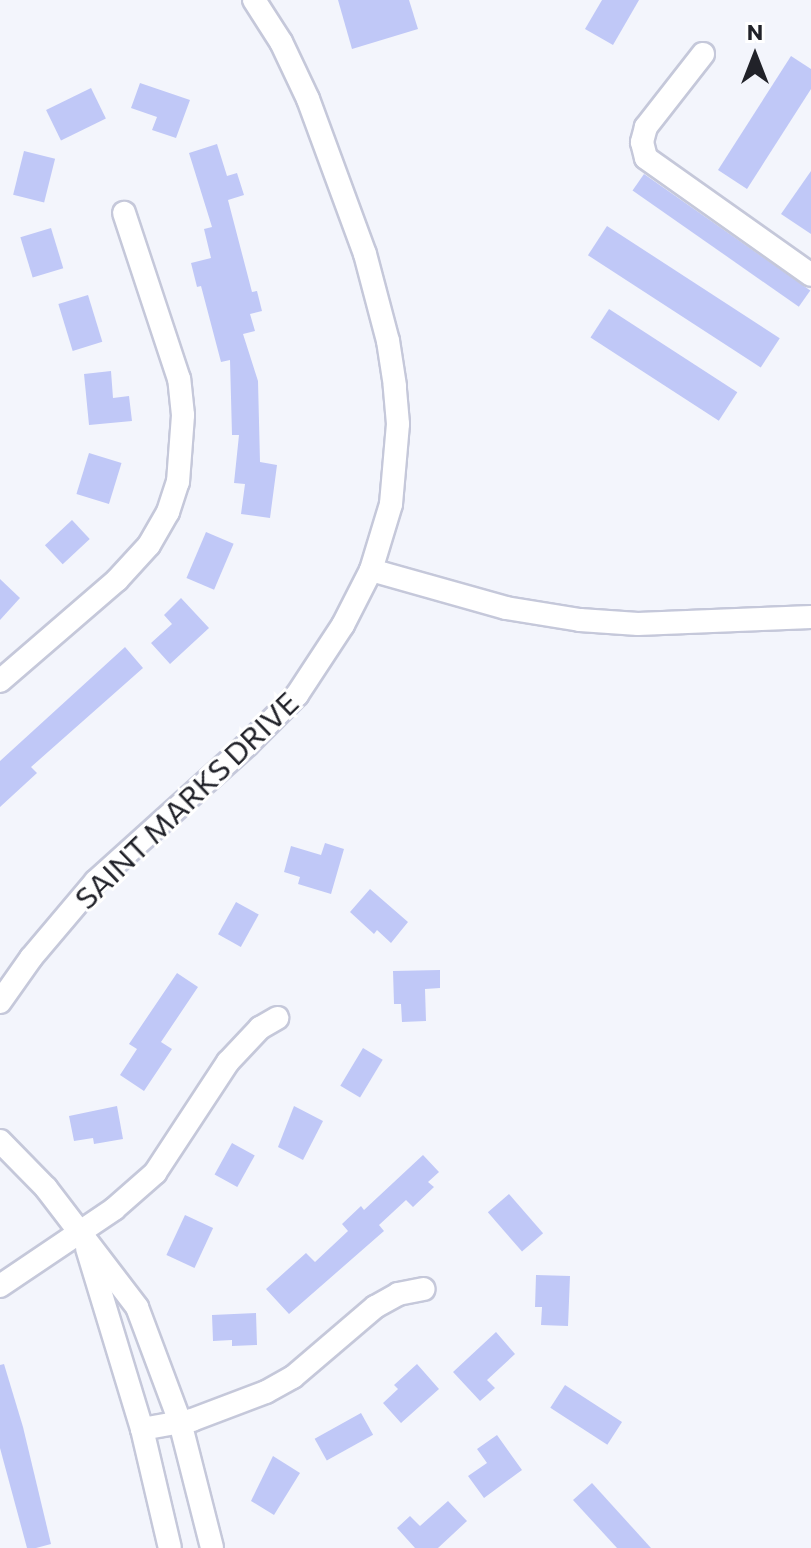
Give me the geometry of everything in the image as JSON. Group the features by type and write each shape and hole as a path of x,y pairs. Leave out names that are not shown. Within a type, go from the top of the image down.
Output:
{"street":[{"name":"SAINT MARKS DRIVE","path":"0,1002 31,958 96,881 247,745 297,695 343,625 371,570 391,504 398,424 388,341 353,214 308,99 281,42 254,0"},
{"path":"703,54 646,127 642,142 646,158 651,165 811,275"},
{"path":"0,681 117,580 149,545 168,512 178,482 183,415 179,379 124,213"},
{"path":"371,570 506,608 580,620 638,624 811,617"},
{"path":"0,1286 114,1209 155,1173 228,1062 260,1028 277,1018"},
{"path":"0,1141 46,1188 137,1307 180,1422 212,1548"},
{"path":"81,1231 142,1429 170,1548"},
{"path":"142,1429 180,1422 266,1392 293,1377 375,1307 398,1294 424,1289"}],"building":[{"path":"338,0 409,0 418,29 352,49"},
{"path":"602,0 639,0 613,45 585,29"},
{"path":"791,56 811,69 811,89 747,189 718,170"},
{"path":"140,83 190,100 176,138 152,130 157,117 131,108"},
{"path":"91,88 106,119 61,140 46,110"},
{"path":"217,144 227,176 237,173 244,195 228,200 252,292 257,291 262,311 250,314 255,331 243,334 258,381 260,462 277,465 270,518 241,514 245,484 234,483 239,435 232,435 230,360 221,362 201,286 197,287 191,263 211,258 204,229 212,227 189,153"},
{"path":"24,151 55,159 44,202 13,195"},
{"path":"811,171 811,234 781,214"},
{"path":"644,174 810,290 799,307 633,190"},
{"path":"607,226 780,338 761,368 588,255"},
{"path":"51,228 63,268 33,278 20,237"},
{"path":"88,295 102,342 73,351 58,304"},
{"path":"609,309 737,392 719,421 590,338"},
{"path":"111,371 113,398 129,396 132,421 89,425 84,374"},
{"path":"89,453 122,463 109,504 76,494"},
{"path":"72,520 90,539 63,564 45,545"},
{"path":"206,532 234,544 214,590 186,578"},
{"path":"0,579 20,598 0,620"},
{"path":"181,598 209,628 170,664 151,643 172,624 164,615"},
{"path":"125,647 143,668 31,767 37,773 0,807 0,761"},
{"path":"325,843 344,849 331,894 298,884 300,877 284,872 291,846 321,855"},
{"path":"370,889 408,922 391,943 377,930 374,934 350,912"},
{"path":"236,902 259,915 241,947 218,934"},
{"path":"440,970 440,988 425,989 426,1021 402,1022 401,1004 394,1004 393,971"},
{"path":"177,973 198,987 161,1042 172,1049 144,1091 120,1075 137,1049 129,1044"},
{"path":"363,1048 383,1060 360,1098 340,1086"},
{"path":"117,1106 123,1139 94,1144 93,1138 74,1141 69,1116"},
{"path":"294,1106 323,1121 303,1160 278,1147"},
{"path":"232,1143 255,1156 237,1187 215,1174"},
{"path":"423,1155 439,1172 428,1182 434,1187 413,1207 406,1200 379,1225 384,1231 289,1314 266,1289 306,1253 315,1262 348,1231 342,1224 361,1206 364,1210"},
{"path":"509,1194 543,1233 522,1252 488,1212"},
{"path":"185,1215 213,1228 195,1268 166,1255"},
{"path":"536,1275 570,1276 568,1326 541,1325 542,1307 535,1307"},
{"path":"256,1313 257,1345 232,1346 232,1340 213,1341 212,1315"},
{"path":"496,1332 515,1354 487,1380 495,1388 480,1401 453,1372"},
{"path":"4,1364 23,1427 51,1544 36,1548 27,1548 0,1448 0,1365"},
{"path":"417,1364 439,1389 401,1423 383,1403 398,1389 394,1385"},
{"path":"565,1385 622,1422 607,1445 550,1408"},
{"path":"361,1413 373,1435 327,1461 315,1439"},
{"path":"497,1435 522,1470 484,1498 468,1476 487,1463 477,1449"},
{"path":"273,1456 300,1473 274,1515 251,1501"},
{"path":"592,1483 651,1548 617,1548 573,1500"},
{"path":"448,1501 467,1521 438,1548 415,1548 397,1528 410,1516 420,1526"}]}
